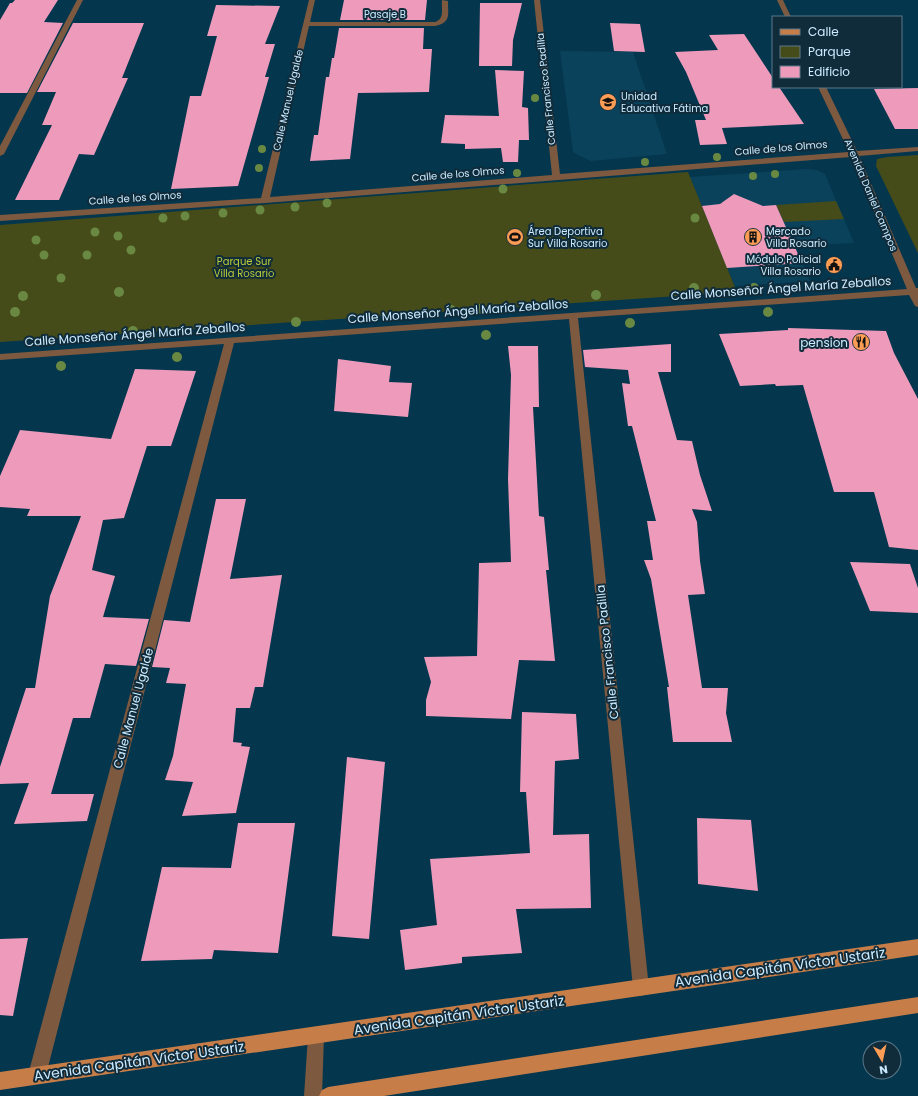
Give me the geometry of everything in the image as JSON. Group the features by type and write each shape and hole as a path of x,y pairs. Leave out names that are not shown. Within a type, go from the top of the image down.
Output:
{"main road":[{"name":"Avenida Capitán Víctor Ustariz","path":"0,1081 918,947"},
{"path":"328,1096 918,1004"}],"street":[{"path":"0,154 80,0"},
{"name":"Calle Manuel Ugalde","path":"265,200 312,0"},
{"name":"Calle Francisco Padilla","path":"537,0 556,177"},
{"path":"780,0 788,16"},
{"name":"Pasaje B","path":"306,24 435,24 442,22 445,18 445,1"},
{"name":"Avenida Daniel Campos","path":"822,88 854,154 915,291 918,304"},
{"name":"Calle de los Olmos","path":"0,218 265,200 918,149"},
{"name":"Calle Monseñor Ángel María Zeballos","path":"0,357 915,291"},
{"name":"Calle Francisco Padilla","path":"573,316 640,988"},
{"name":"Calle Manuel Ugalde","path":"37,1075 230,340"},
{"path":"313,1096 316,1036"}],"shaded area":[{"name":"Unidad Educativa Fátima","path":"560,51 633,52 667,154 591,161 573,152"},
{"name":"Mercado Villa Rosario","path":"807,169 817,170 825,174 854,243 795,246 810,281 735,286 690,177"}],"green space":[{"path":"918,155 918,253 876,166 877,159"},
{"name":"Parque Sur Villa Rosario","path":"688,172 737,292 0,342 0,225"},
{"path":"836,201 844,219 784,222 776,205"}],"building":[{"path":"15,0 58,0 44,22 63,23 27,93 0,93 0,20 10,3"},
{"path":"344,0 427,0 425,20 340,20"},
{"path":"480,3 522,3 513,40 512,66 479,66"},
{"path":"216,5 280,6 265,44 275,44 265,77 269,77 238,186 171,189 190,96 201,96 217,36 207,36"},
{"path":"73,23 144,23 122,78 128,78 94,155 79,154 59,200 15,200 52,125 42,125 56,92 37,92"},
{"path":"610,23 640,24 645,52 614,51"},
{"path":"339,28 424,28 423,49 432,49 429,92 358,93 350,159 310,161 314,135 318,135 326,77 329,77"},
{"path":"744,34 772,76 772,88 780,88 804,124 722,128 727,144 700,145 695,120 706,120 686,72 675,52 718,50 709,35"},
{"path":"495,70 524,71 522,107 528,108 529,140 519,140 518,162 503,162 501,148 465,149 465,144 441,143 445,115 499,116"},
{"path":"918,88 918,129 895,129 874,89"},
{"name":"Mercado Villa Rosario","path":"734,194 763,206 776,205 802,263 727,268 702,206 720,204"},
{"path":"788,328 886,331 894,353 918,399 918,550 889,547 874,492 834,492 803,385 776,386 775,384 740,386 719,334 788,330"},
{"path":"671,344 671,372 658,372 677,440 692,441 700,475 712,511 692,509 697,522 700,561 705,594 688,595 702,688 728,688 726,713 732,742 673,742 667,687 669,687 651,579 644,560 653,560 647,521 656,521 632,426 628,426 622,383 630,384 628,370 585,367 583,350"},
{"path":"508,346 538,346 539,407 533,407 539,516 544,517 549,570 546,570 555,661 519,660 511,719 426,716 426,700 431,682 424,657 477,656 479,563 511,562 508,479 511,375"},
{"path":"338,359 391,366 389,382 412,383 408,417 334,411"},
{"path":"135,369 196,371 171,446 147,446 124,518 103,520 92,570 115,576 103,617 149,619 136,666 105,664 90,718 73,718 51,794 94,794 87,821 14,824 29,783 0,784 0,767 26,688 35,688 50,596 81,516 27,516 30,509 0,507 0,476 20,430 111,439"},
{"path":"216,499 246,499 230,579 282,575 263,687 255,687 250,708 236,708 233,742 242,743 241,746 250,747 236,813 182,816 193,782 165,780 173,756 186,684 166,683 170,668 152,667 164,620 190,622"},
{"path":"850,562 910,564 918,588 918,613 870,611"},
{"path":"522,712 576,714 579,759 555,761 553,835 589,834 591,908 516,909 522,953 462,957 462,963 405,970 400,930 437,925 430,859 530,853 526,792 520,792"},
{"path":"347,757 385,762 369,939 332,936"},
{"path":"697,818 751,820 758,891 698,884"},
{"path":"238,823 295,823 278,953 214,950 212,959 141,961 162,867 231,868"},
{"path":"28,938 13,1016 0,1015 0,939"}],"place":[{"name":"Unidad Educativa Fátima","path":"608,102"},
{"name":"Área Deportiva Sur Villa Rosario","path":"515,237"},
{"name":"Mercado Villa Rosario","path":"753,237"},
{"name":"Módulo Policial Villa Rosario","path":"834,265"},
{"name":"pension","path":"861,342"}]}
